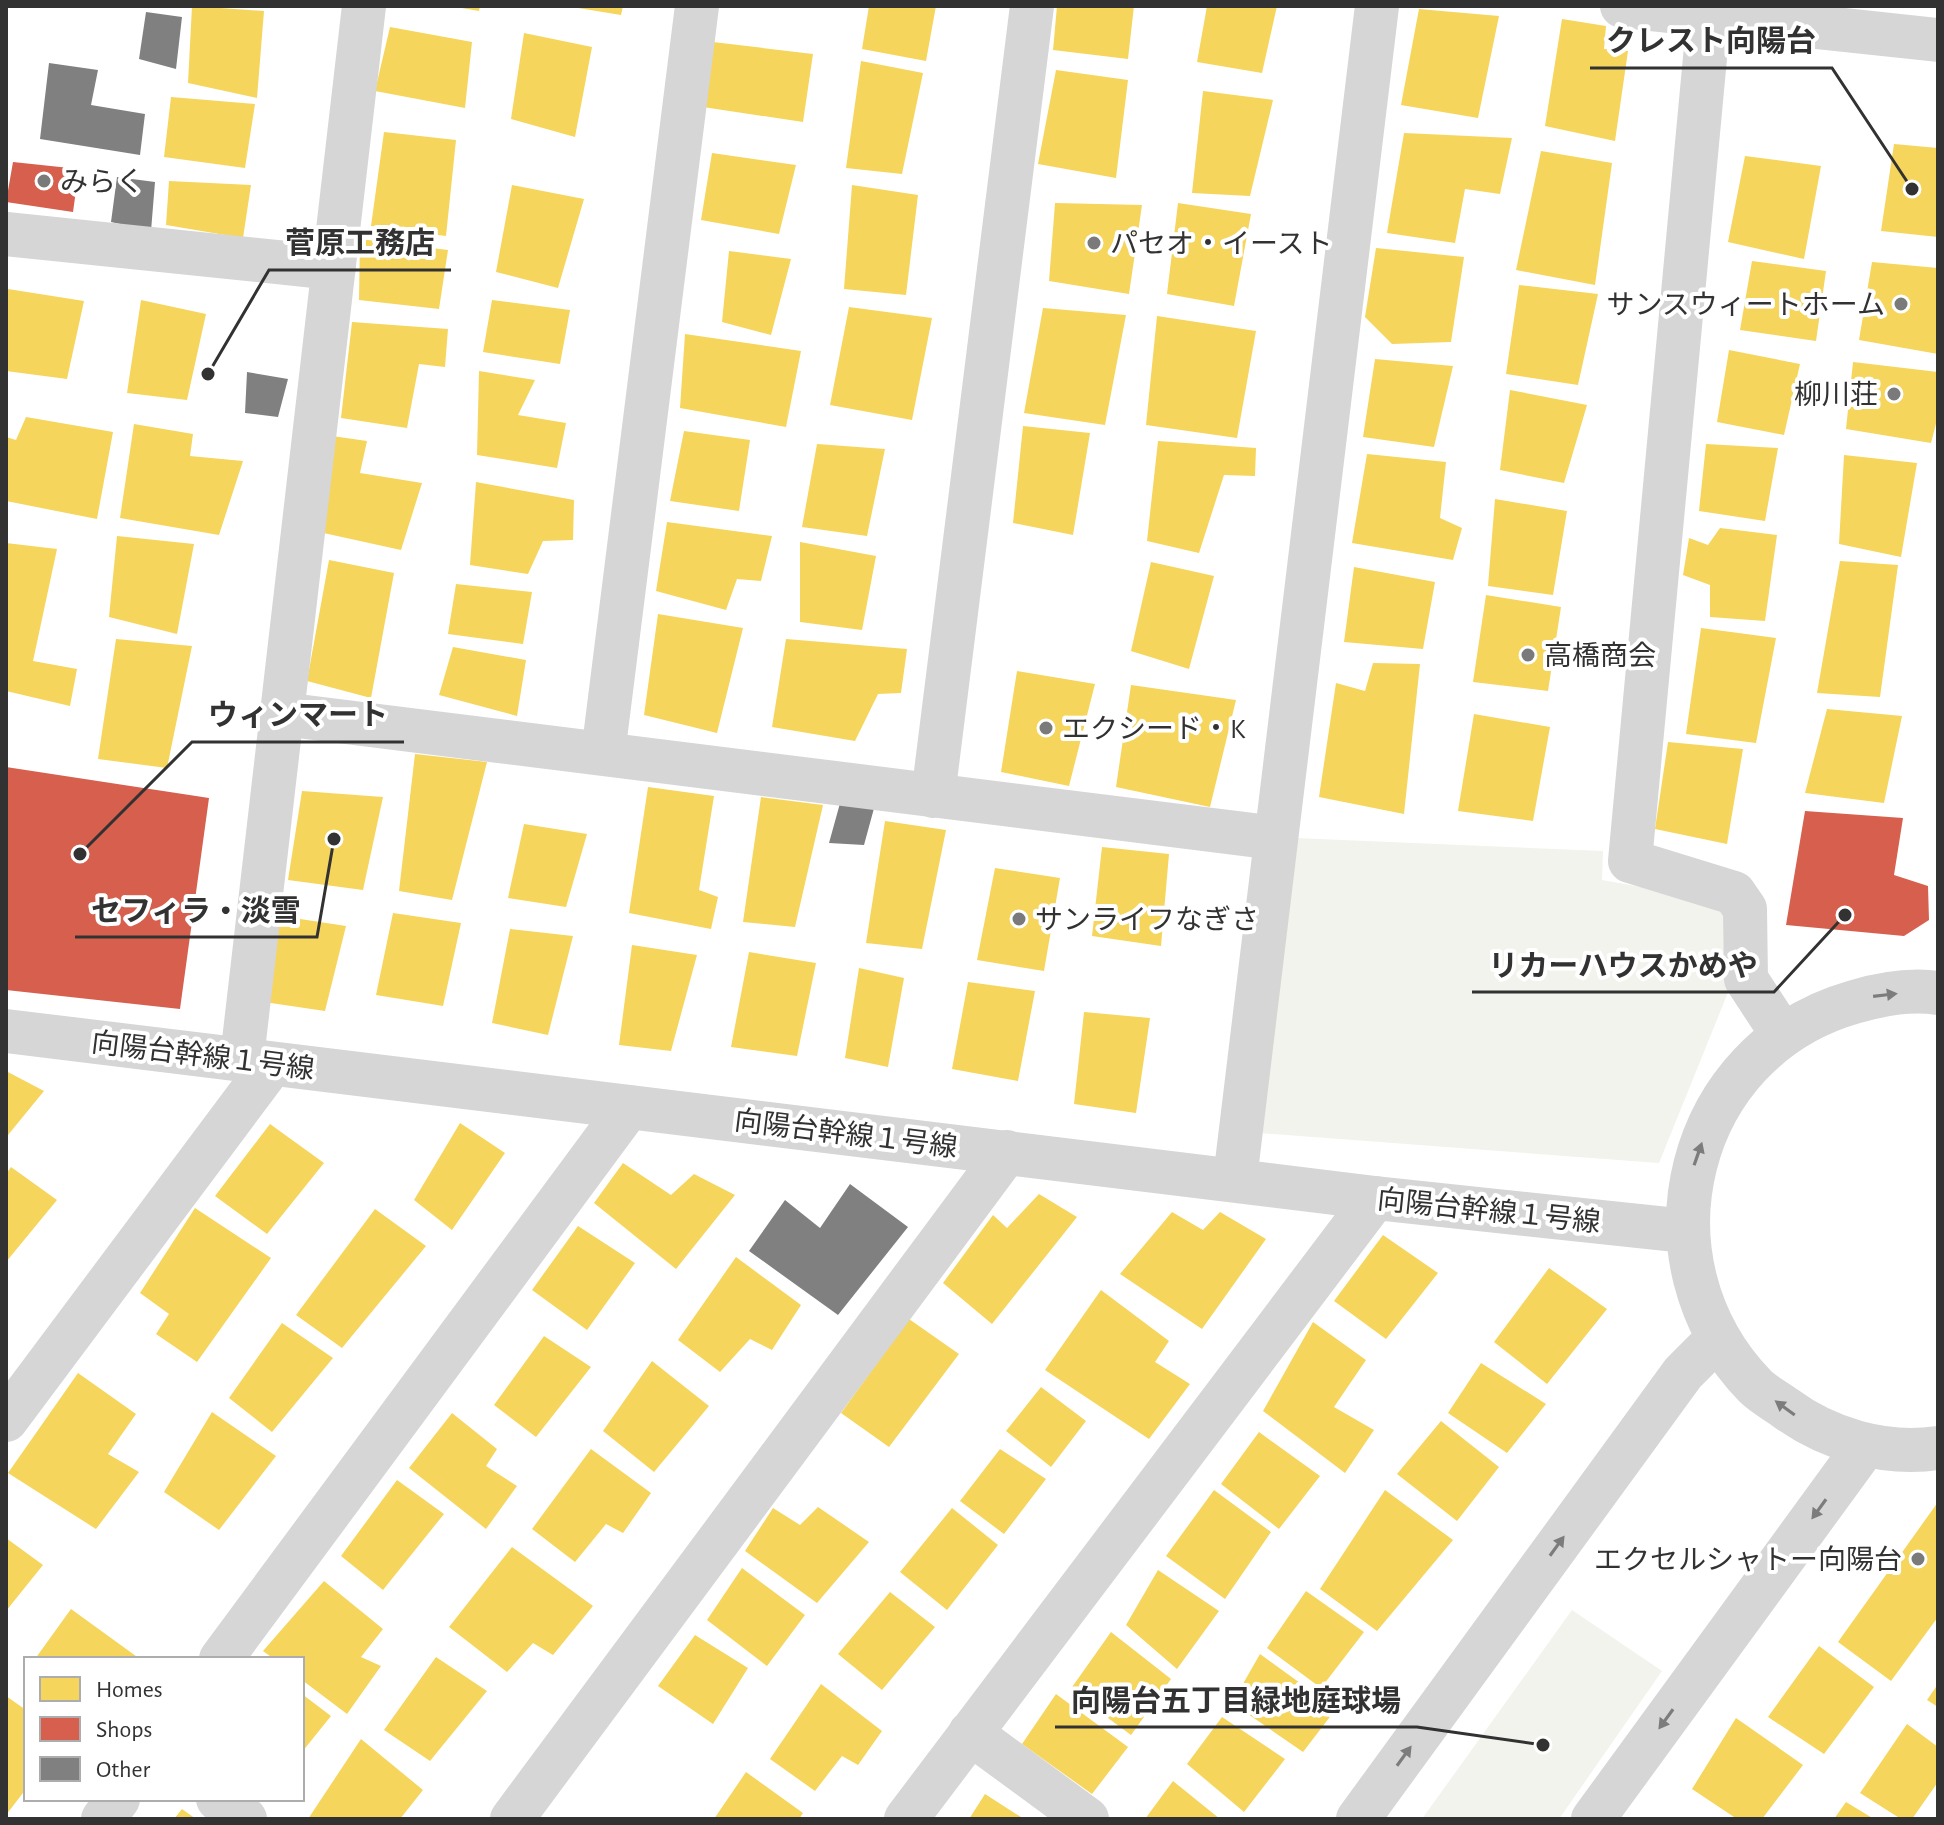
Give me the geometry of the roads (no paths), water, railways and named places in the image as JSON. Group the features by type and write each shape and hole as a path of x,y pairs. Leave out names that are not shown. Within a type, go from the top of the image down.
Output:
{"street":[{"path":"6,1420 257,1061 282,714 364,6"},
{"path":"603,754 697,6"},
{"path":"933,796 1032,6"},
{"path":"1235,1179 1377,6"},
{"path":"1622,6 1938,40"},
{"path":"1709,15 1630,861 1734,893 1745,909 1746,979 1782,1034"},
{"path":"6,234 334,268"},
{"path":"282,714 1276,838"},
{"path":"1937,983 1881,994 1829,1009 1782,1034 1741,1073 1710,1120 1691,1174 1686,1231 1695,1286 1718,1338 1756,1387 1807,1424 1865,1446 1919,1451 1938,1448"},
{"name":"向陽台幹線１号線","path":"6,1031 1375,1198 1686,1231"},
{"path":"222,1657 629,1107"},
{"path":"512,1819 1007,1152"},
{"path":"906,1819 1375,1198"},
{"path":"1358,1819 1683,1373 1718,1338"},
{"path":"1593,1819 1865,1446"},
{"path":"970,1733 1087,1819"},
{"path":"103,1819 116,1801"},
{"path":"221,1801 245,1819"}],"place":[{"name":"みらく","path":"44,181"},
{"name":"クレスト向陽台","path":"1912,189"},
{"name":"パセオ・イースト","path":"1094,243"},
{"name":"サンスウィートホーム","path":"1901,304"},
{"name":"菅原工務店","path":"208,374"},
{"name":"柳川荘","path":"1894,394"},
{"name":"高橋商会","path":"1528,655"},
{"name":"エクシード・K","path":"1046,728"},
{"name":"セフィラ・淡雪","path":"334,839"},
{"name":"ウィンマート","path":"80,854"},
{"name":"リカーハウスかめや","path":"1845,915"},
{"name":"サンライフなぎさ","path":"1019,919"},
{"name":"エクセルシャトー向陽台","path":"1918,1559"},
{"name":"向陽台五丁目緑地庭球場","path":"1543,1745"}]}
